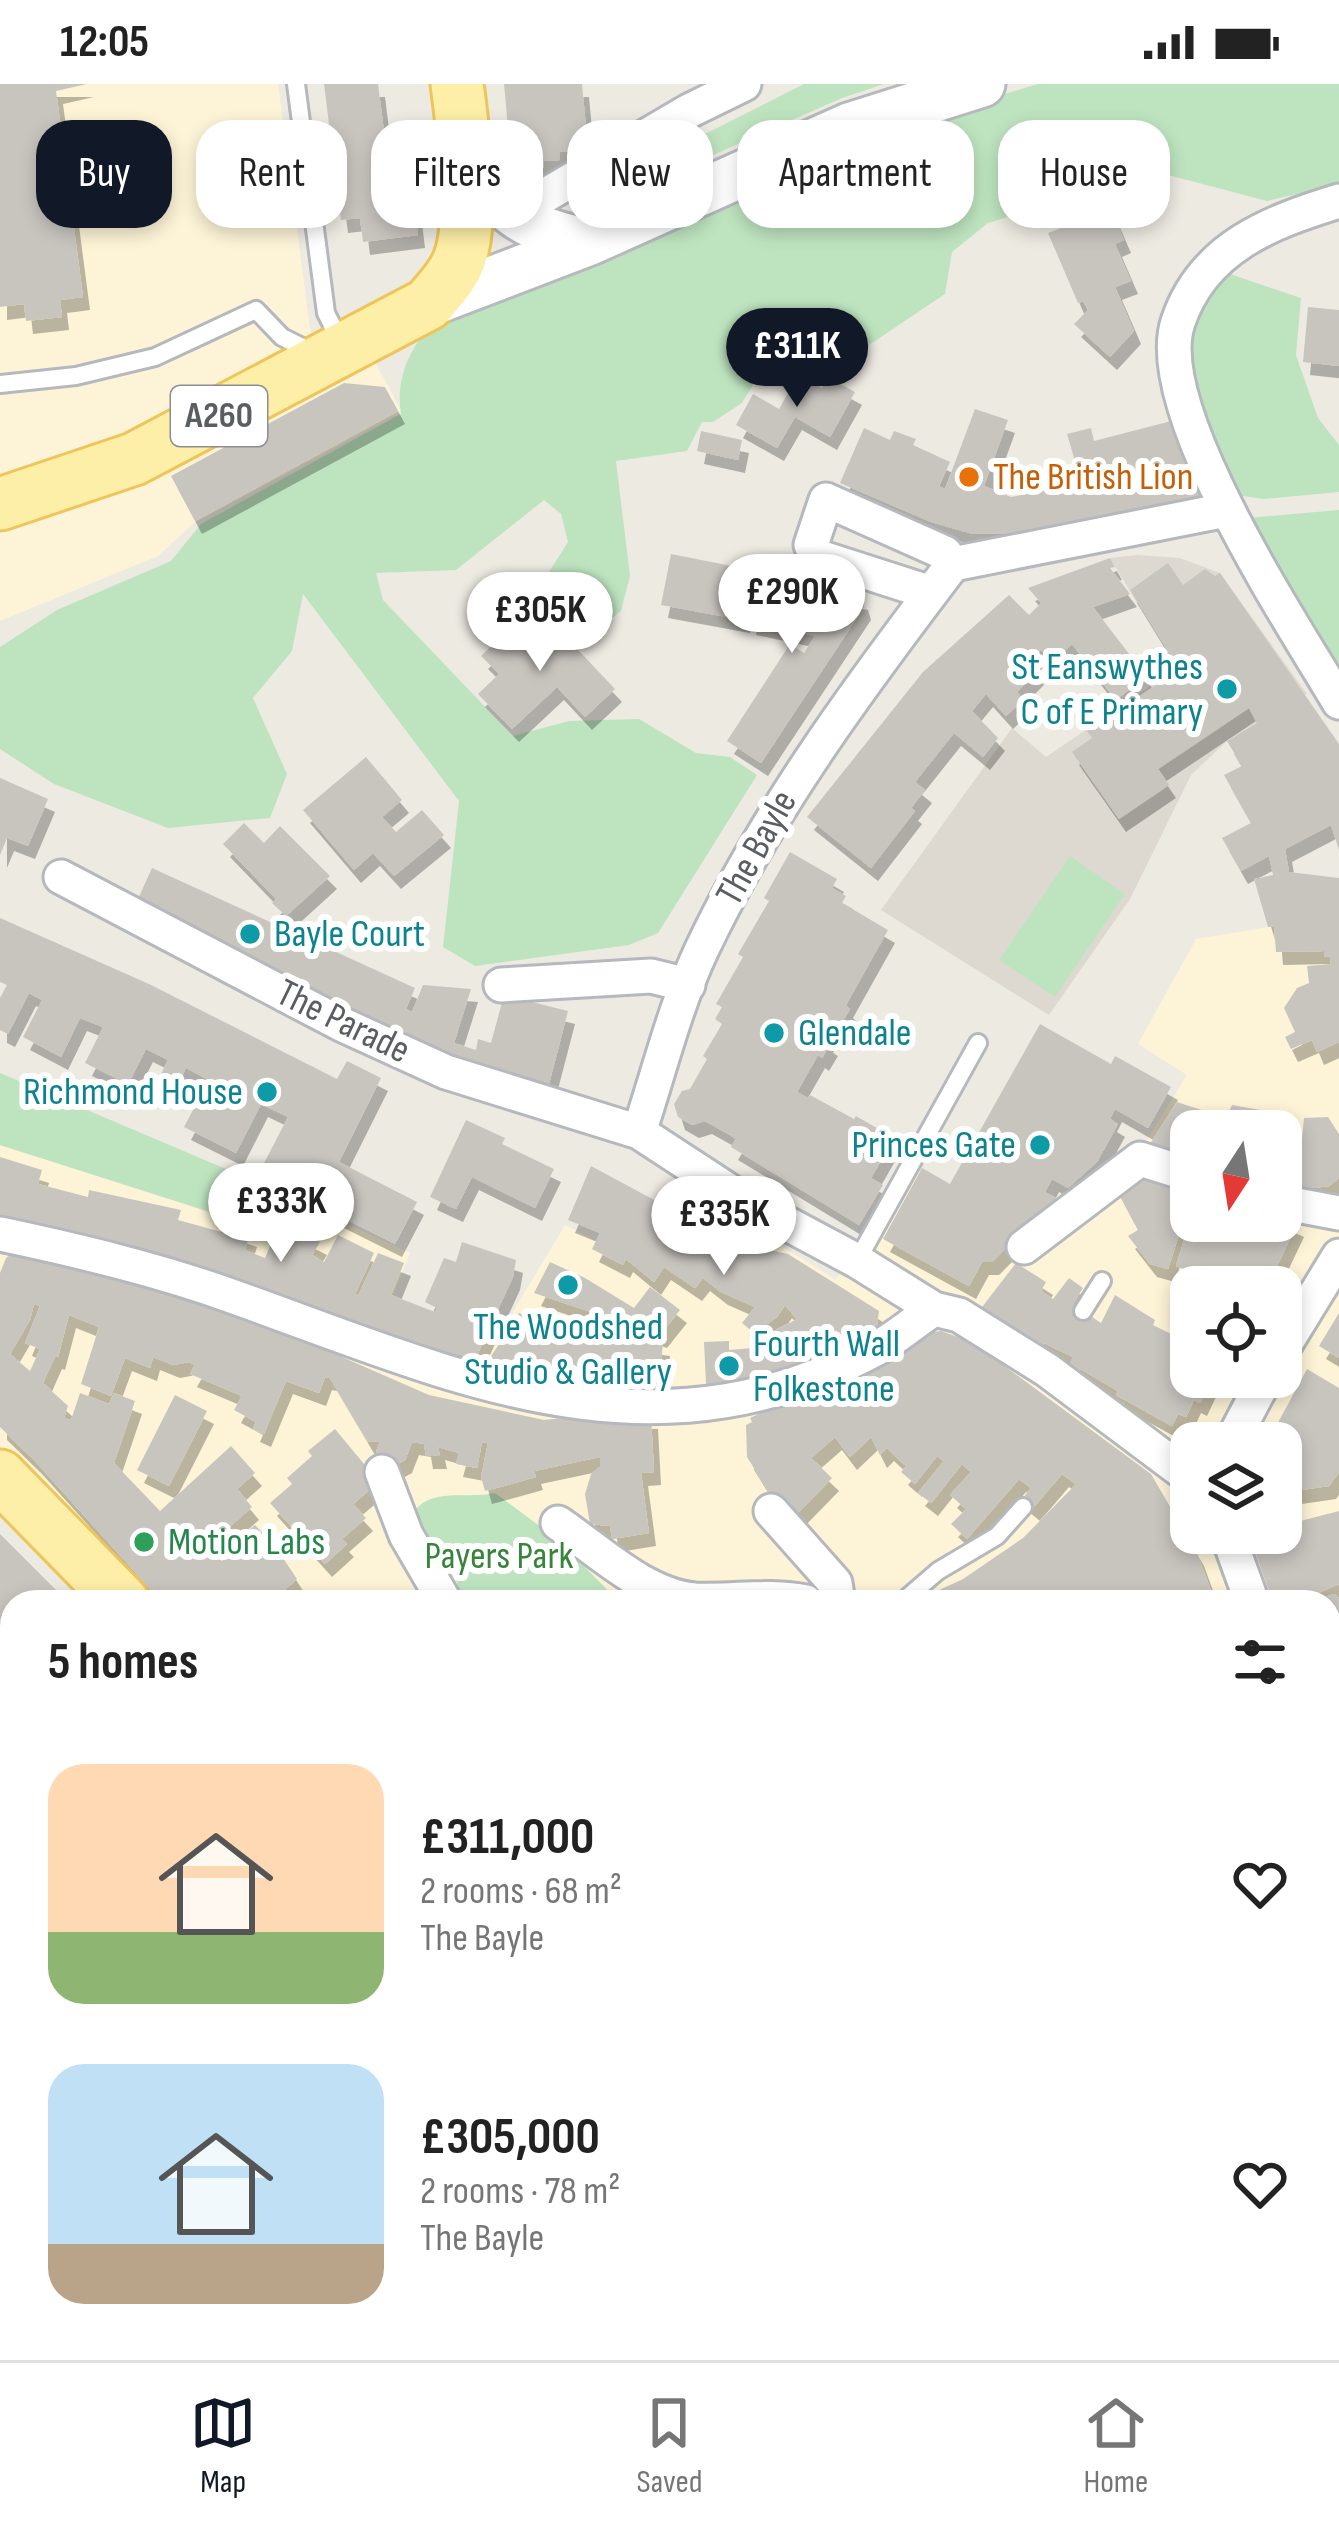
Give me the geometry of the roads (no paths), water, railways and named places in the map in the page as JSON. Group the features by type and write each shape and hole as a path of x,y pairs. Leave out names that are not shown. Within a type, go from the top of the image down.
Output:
{"main road":[{"name":"A260","path":"458,84 462,120"},
{"name":"A260","path":"0,504 134,459 428,304 459,262 461,228"},
{"path":"0,1476 111,1590"}],"street":[{"path":"543,196 683,98 744,84"},
{"path":"428,304 590,242 849,126 982,84"},
{"path":"1339,201 1271,222 1224,252 1191,294 1177,324 1173,364 1226,510 1339,702"},
{"path":"534,228 590,242"},
{"path":"931,593 816,556 811,545 826,500 945,553 953,564 1226,510"},
{"name":"The Bayle","path":"640,1132 688,986 716,923 800,772 953,564"},
{"name":"The Parade","path":"61,877 340,1024 446,1072 640,1132 743,1200 934,1309 1053,1360 1170,1460"},
{"path":"501,985 650,976 688,986"},
{"path":"1024,1246 1140,1159 1170,1168"},
{"path":"1302,1206 1339,1213"},
{"path":"0,1234 104,1257 235,1297 470,1382 608,1407 725,1403 807,1380 876,1348 934,1309"},
{"path":"1302,1317 1339,1256"},
{"path":"382,1472 406,1534 438,1590"},
{"path":"772,1511 836,1590"},
{"path":"558,1523 661,1590"},
{"path":"1235,1554 1248,1590"}],"lane":[{"path":"0,384 76,376 155,358 256,310 282,337 329,356 296,84"},
{"path":"857,1261 978,1043"},
{"path":"1083,1311 1102,1281"},
{"path":"916,1590 997,1536 1023,1507"}],"place":[{"name":"The British Lion","path":"969,477"},
{"name":"St Eanswythes C of E Primary","path":"1227,689"},
{"name":"Bayle Court","path":"250,934"},
{"name":"Glendale","path":"774,1033"},
{"name":"Richmond House","path":"267,1092"},
{"name":"Princes Gate","path":"1040,1145"},
{"name":"The Woodshed Studio & Gallery","path":"568,1285"},
{"name":"Fourth Wall Folkestone","path":"729,1366"},
{"name":"Motion Labs","path":"144,1542"}],"park label":[{"name":"Payers Park","path":"499,1556"}]}
